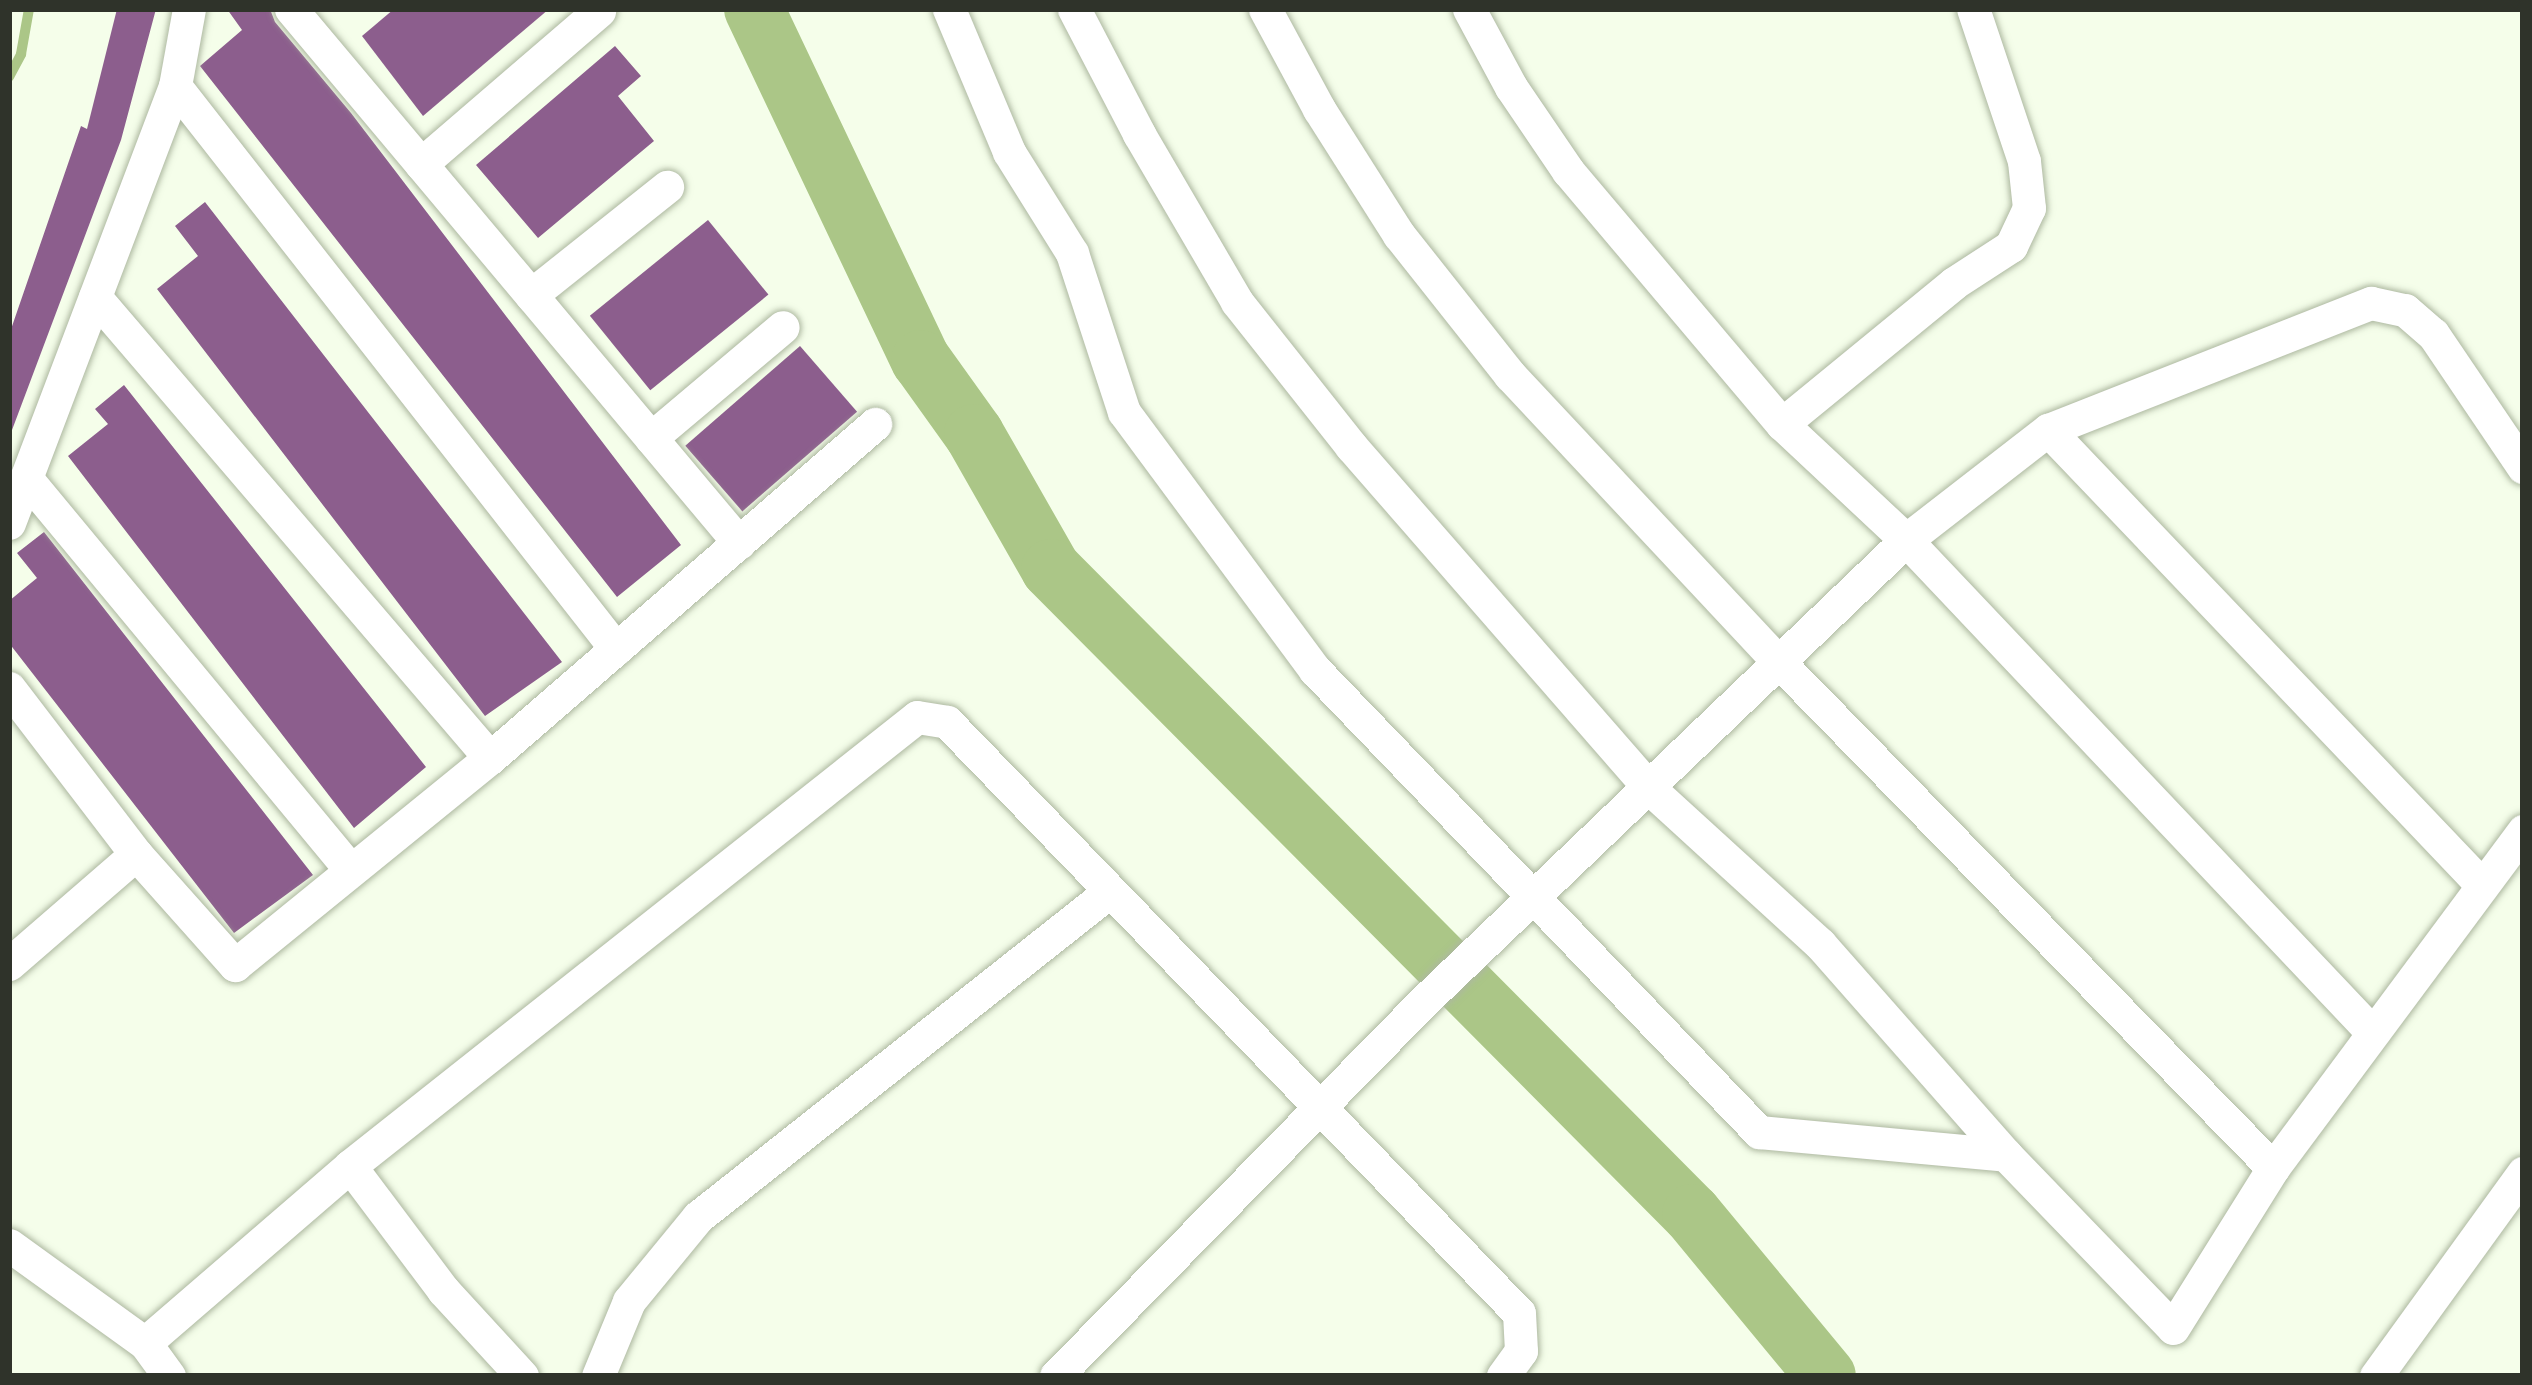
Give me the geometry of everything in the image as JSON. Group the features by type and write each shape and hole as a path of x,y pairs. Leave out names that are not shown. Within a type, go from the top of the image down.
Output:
{"street":[{"path":"9,523 175,86 189,9"},
{"path":"950,9 1009,152 1072,253 1124,412 1316,670 1759,1132 2006,1155"},
{"path":"1074,9 1138,134 1237,302 1351,446 1648,787 1820,944 2006,1155 2173,1328 2273,1168 2523,831"},
{"path":"1265,9 1319,110 1399,235 1510,375 1779,662 2273,1168"},
{"path":"1469,9 1511,87 1568,170 1782,424 1906,540 2371,1031"},
{"path":"1782,424 1954,283 2011,246 2030,208 2024,161 1973,9"},
{"path":"421,164 598,11"},
{"path":"305,14 421,164 739,543"},
{"path":"175,86 616,649"},
{"path":"532,296 667,187"},
{"path":"95,296 490,758"},
{"path":"1056,1376 1423,1002 1906,540 2048,430 2371,304 2405,310 2433,334 2523,467"},
{"path":"651,438 783,327"},
{"path":"9,688 136,854 235,965 490,758 875,424"},
{"path":"2048,430 2480,883"},
{"path":"26,478 349,868"},
{"path":"145,1343 350,1166 917,717 947,722 1519,1313 1522,1351 1503,1376"},
{"path":"9,964 136,854"},
{"path":"598,1376 629,1301 698,1217 1109,892"},
{"path":"350,1166 442,1290 522,1376"},
{"path":"2377,1376 2523,1173"},
{"path":"9,1245 145,1343 169,1376"}],"building":[{"path":"117,9 156,9 121,140 9,438 9,335 81,126 87,129"},
{"path":"227,9 270,9 275,22 351,113 681,545 617,597 200,66 242,30"},
{"path":"394,9 549,9 423,116 362,36"},
{"path":"615,46 641,76 618,96 654,141 538,238 476,165"},
{"path":"205,202 562,662 485,716 157,289 198,256 175,226"},
{"path":"708,220 768,295 650,390 590,316"},
{"path":"800,346 857,412 742,511 685,446"},
{"path":"124,385 426,767 354,828 68,456 108,424 95,409"},
{"path":"44,532 313,875 234,933 9,643 9,601 37,578 17,553"}],"waterway":[{"path":"9,77 21,54 29,9"},
{"path":"754,9 921,360 974,434 1051,569 1692,1214 1826,1376"}]}
